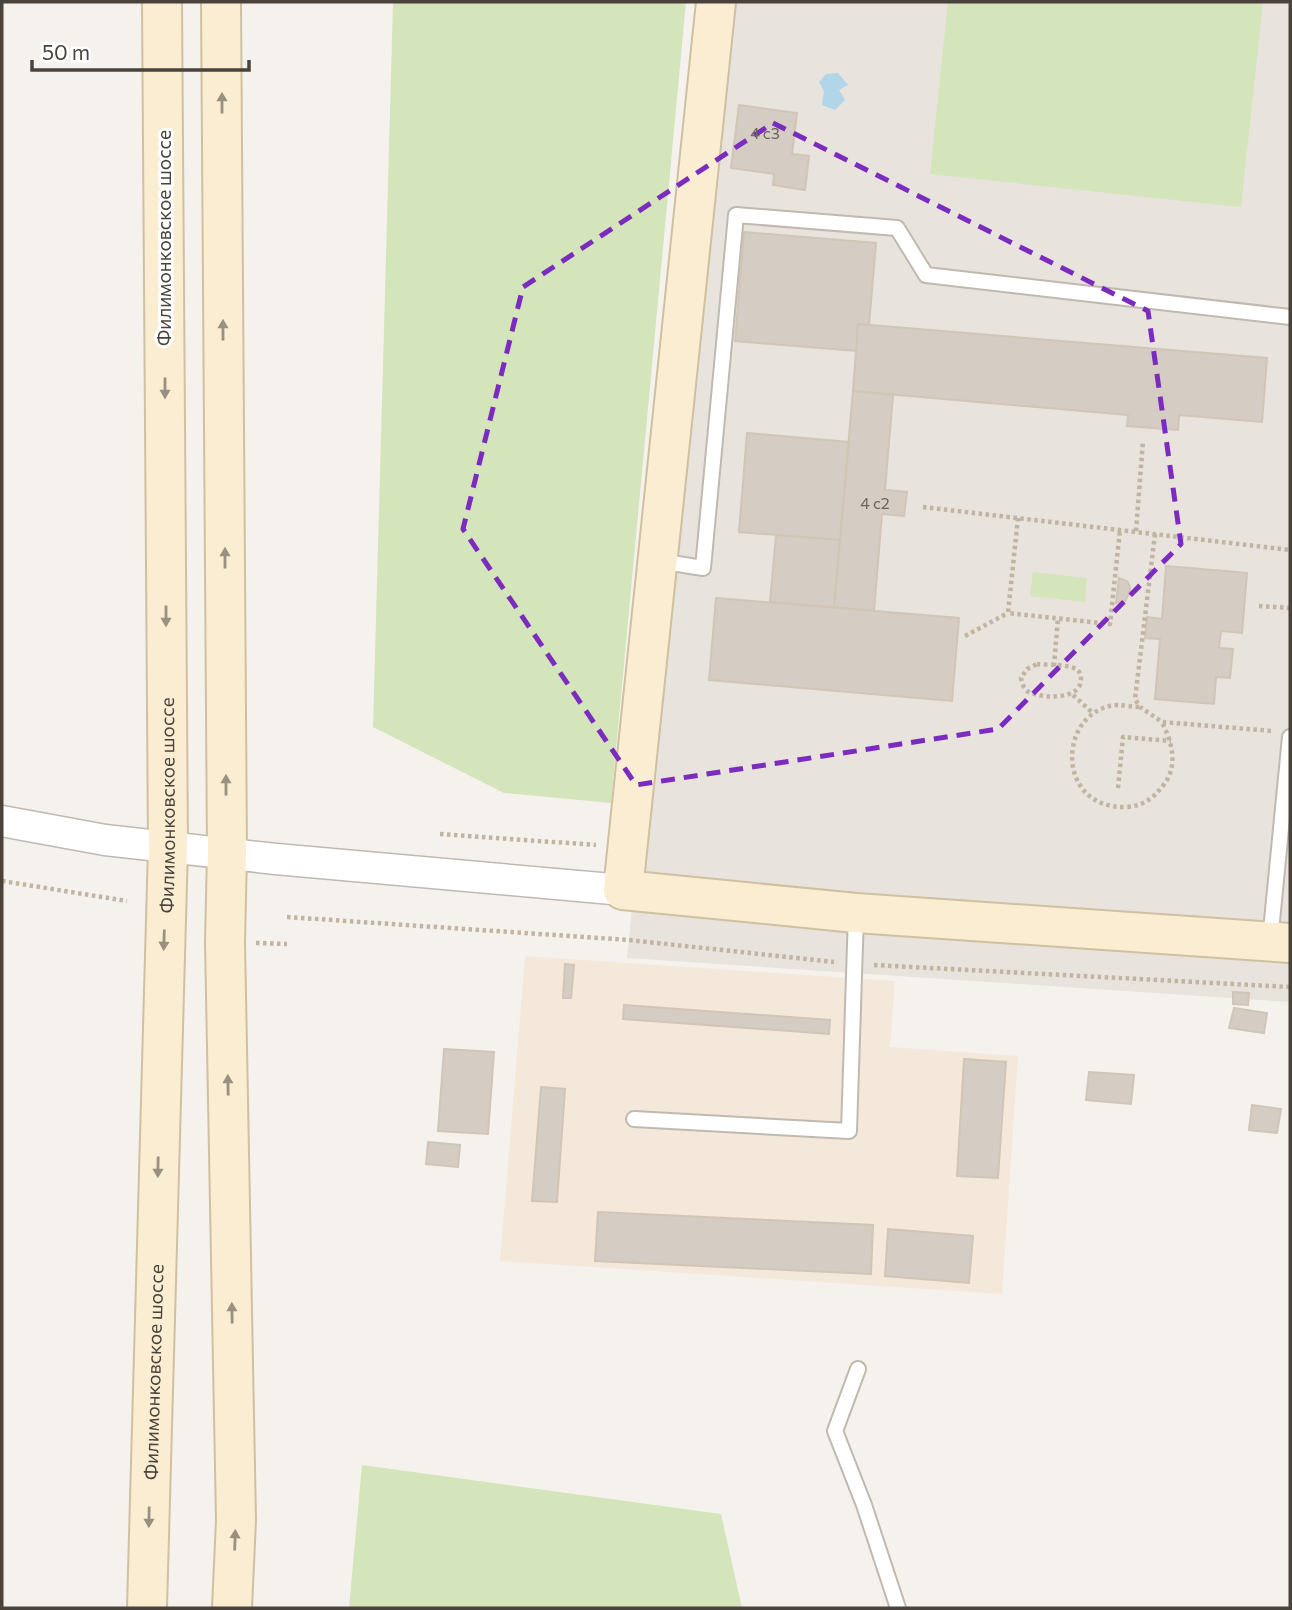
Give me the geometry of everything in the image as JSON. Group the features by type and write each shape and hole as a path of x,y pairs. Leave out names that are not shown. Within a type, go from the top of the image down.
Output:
{"main road":[{"name":"Филимонковское шоссе","path":"147,1608 167,847 162,2"},
{"path":"221,2 227,853 225,970 236,1520 232,1608"},
{"path":"716,2 622,890 856,913 1280,942"}],"street":[{"path":"2,821 105,840 167,847 622,890"}],"lane":[{"path":"656,561 703,568 736,215 897,228 926,275 1290,317"},
{"path":"1280,942 1288,771 1284,734"},
{"path":"634,1119 849,1132 856,913"},
{"path":"858,1369 835,1431 864,1505 898,1608"}],"path":[{"path":"1136,531 1143,441"},
{"path":"923,507 1290,550"},
{"path":"1007,613 1018,518"},
{"path":"965,636 1007,613 1110,624 1119,530"},
{"path":"1140,708 1135,699 1155,534"},
{"path":"1259,606 1290,608"},
{"path":"1054,666 1058,618"},
{"path":"1037,664 1054,666 1074,668 1080,673 1078,690 1073,695 1052,696 1029,692 1023,686 1021,678 1027,669 1037,664"},
{"path":"1073,695 1093,713"},
{"path":"1162,722 1172,741 1171,775 1156,796 1136,807 1111,807 1095,801 1082,790 1071,765 1077,731 1093,713 1116,705 1140,708 1162,722 1284,734"},
{"path":"1118,789 1124,737 1172,741"},
{"path":"440,834 626,847"},
{"path":"2,881 127,901"},
{"path":"288,917 629,940 855,965 1290,987"}],"highlighted area":[{"path":"773,123 1148,311 1181,544 998,729 636,785 463,529 523,287"}],"shaded area":[{"path":"723,2 1290,2 1290,1002 627,958"},
{"path":"525,956 895,981 890,1047 1018,1056 1002,1294 500,1261"}],"green space":[{"path":"393,2 686,2 611,803 504,793 373,727"},
{"path":"948,2 1263,2 1241,207 930,174"},
{"path":"1033,572 1087,578 1085,602 1030,596"},
{"path":"362,1465 721,1514 742,1608 349,1608"}],"water":[{"path":"838,73 848,85 839,90 845,100 835,110 822,105 824,91 819,82 826,74"}],"building":[{"path":"739,105 797,113 792,154 809,156 805,190 773,185 774,174 731,168"},
{"path":"744,232 876,243 869,325 858,324 856,351 735,341"},
{"path":"858,324 1267,358 1262,422 1179,415 1178,430 1127,426 1128,415 853,391"},
{"path":"853,391 893,395 885,490 907,492 904,516 882,514 874,611 834,607"},
{"path":"747,433 849,442 840,540 739,532"},
{"path":"776,535 840,540 834,607 770,602"},
{"path":"1166,566 1247,573 1242,633 1221,631 1219,648 1233,649 1230,678 1216,677 1214,704 1155,699 1160,639 1145,638 1147,617 1162,619"},
{"path":"1119,578 1127,581 1130,587 1125,601 1116,603"},
{"path":"716,598 959,618 952,701 709,680"},
{"path":"565,964 574,965 571,998 563,998"},
{"path":"1233,992 1249,993 1248,1005 1233,1004"},
{"path":"624,1005 830,1020 829,1034 623,1019"},
{"path":"1234,1008 1267,1013 1264,1033 1229,1028"},
{"path":"444,1049 494,1052 488,1134 438,1131"},
{"path":"964,1059 1006,1062 998,1178 957,1176"},
{"path":"1089,1072 1134,1075 1131,1104 1086,1100"},
{"path":"541,1087 565,1089 557,1202 532,1201"},
{"path":"1252,1105 1281,1109 1277,1133 1249,1130"},
{"path":"428,1142 460,1145 458,1167 426,1164"},
{"path":"598,1212 873,1225 871,1274 595,1261"},
{"path":"888,1229 973,1236 969,1283 885,1276"}]}
